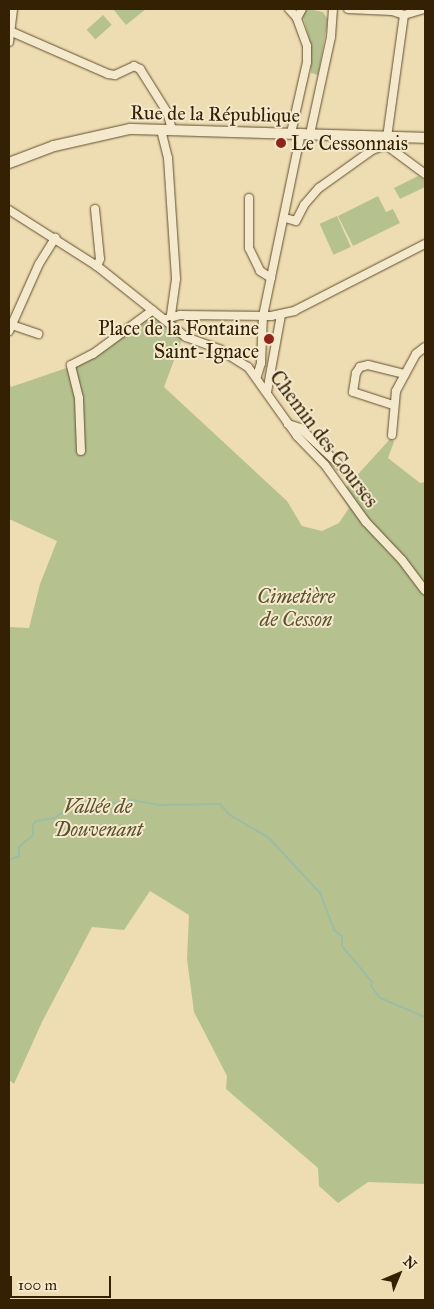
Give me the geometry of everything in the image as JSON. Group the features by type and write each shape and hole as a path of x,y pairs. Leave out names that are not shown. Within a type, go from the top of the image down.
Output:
{"street":[{"path":"9,42 12,32 13,9"},
{"path":"257,376 261,363 263,316 301,133 307,46 297,18 289,9"},
{"path":"297,18 302,9"},
{"path":"301,133 322,79 331,37 333,9"},
{"path":"348,9 392,11 404,15 424,9"},
{"path":"284,218 296,221 304,205 319,188 386,141 404,15"},
{"path":"12,32 108,74 115,75 134,66 140,69 167,112 172,130"},
{"path":"305,75 322,79"},
{"path":"161,130 168,175 176,279 168,317 263,316 294,312 425,244"},
{"name":"Rue de la République","path":"9,163 107,132 172,130 301,133 386,141 425,138"},
{"path":"386,141 425,174"},
{"path":"249,198 249,248 260,271 271,278"},
{"path":"95,209 100,259 97,266"},
{"name":"Chemin des Courses","path":"9,210 97,266 153,310 168,317 186,338 239,360 257,376 288,424 425,590"},
{"path":"38,334 10,327 39,264 54,238"},
{"path":"81,451 79,398 71,365 92,354 153,310"},
{"path":"267,392 281,315"},
{"path":"392,435 393,405 396,391 416,354 425,347"},
{"path":"393,405 353,392 356,373 360,367 368,365 405,374"},
{"path":"288,424 300,428 345,470"}],"green space":[{"path":"113,9 146,9 126,25"},
{"path":"308,9 323,12 328,20 318,75 311,73 310,41 302,13"},
{"path":"103,15 112,25 95,39 87,30"},
{"path":"418,176 425,181 425,187 400,199 394,188"},
{"path":"378,196 386,212 393,209 400,223 353,246 338,216"},
{"path":"337,216 351,247 333,255 320,224"},
{"path":"151,314 182,339 164,387 287,501 302,526 322,531 339,523 349,508 340,494 391,438 394,442 388,458 420,483 425,482 425,1184 368,1182 338,1203 319,1186 318,1168 226,1089 227,1076 194,1012 187,959 189,915 150,891 124,930 92,927 42,1022 14,1084 9,1080 9,627 29,628 40,584 57,541 9,519 9,381 11,387 81,363"}],"waterway":[{"path":"9,860 19,856 19,847 33,835 33,825 36,821 55,818 71,806 84,808 131,800 160,805 220,804 230,815 269,838 320,893 334,930 342,936 342,946 372,982 371,986 380,998 425,1017"}],"place":[{"name":"Le Cessonnais","path":"281,143"},
{"name":"Place de la Fontaine Saint-Ignace","path":"269,339"}],"park label":[{"name":"Cimetière de Cesson","path":"296,608"},
{"name":"Vallée de Douvenant","path":"98,818"}]}
